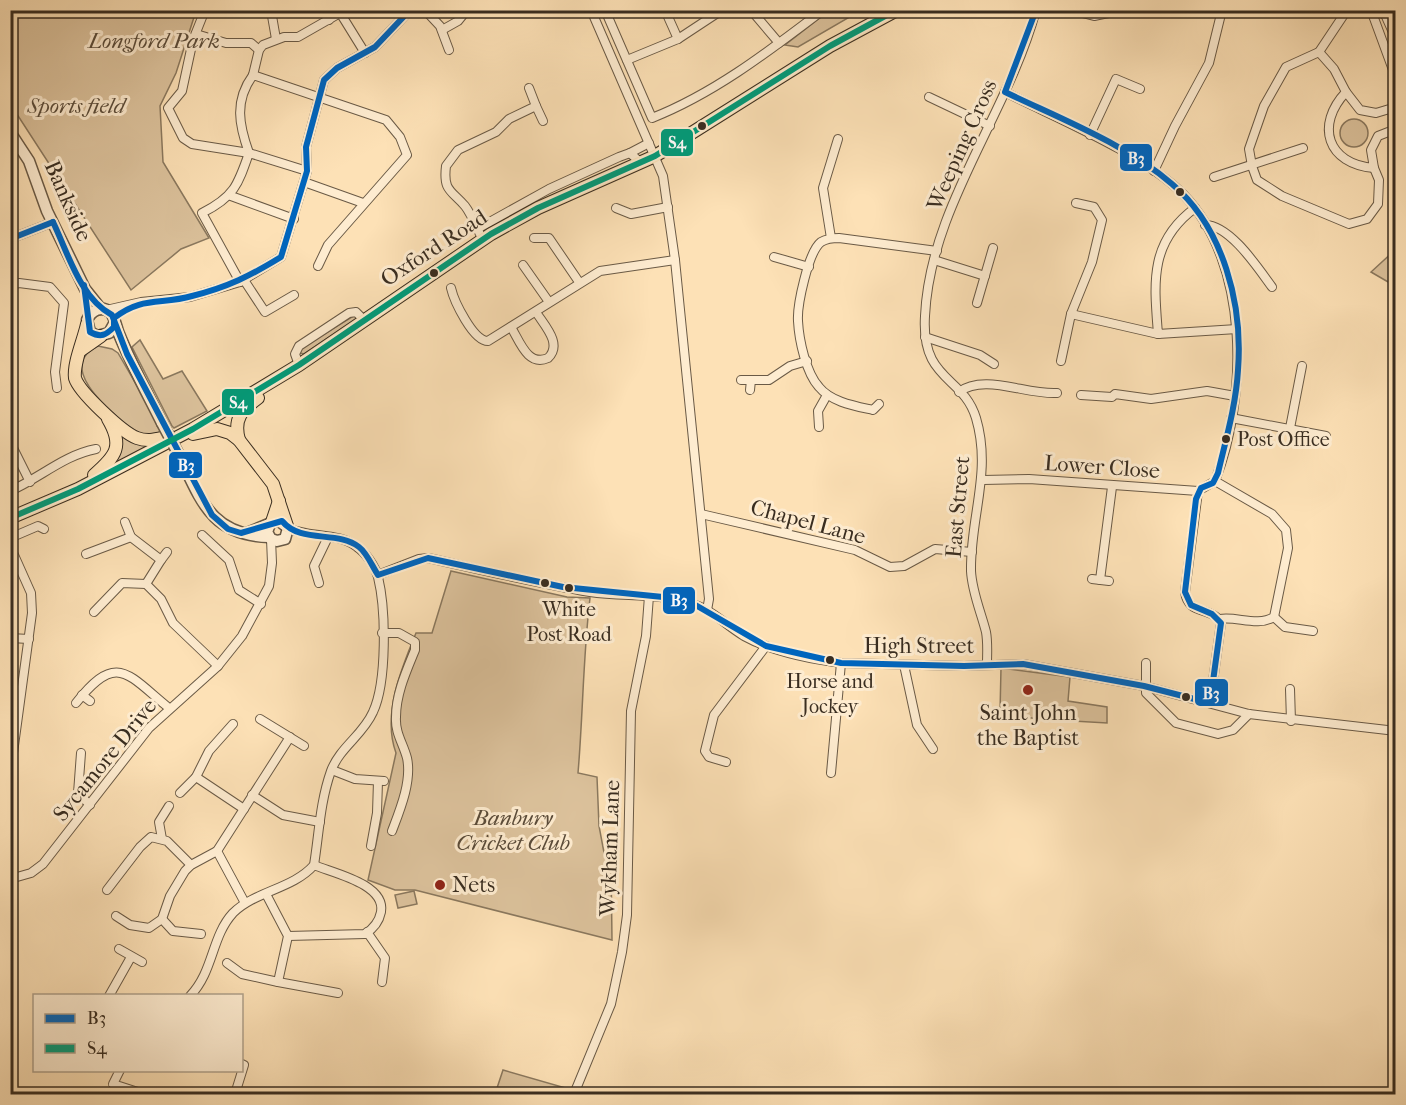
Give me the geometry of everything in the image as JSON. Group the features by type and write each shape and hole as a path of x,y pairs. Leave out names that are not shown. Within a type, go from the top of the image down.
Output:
{"main road":[{"name":"Oxford Road","path":"10,518 78,489 193,429 299,365 480,235 655,156 885,13 897,10"},
{"path":"88,320 75,366 77,383 106,415 128,433 141,439 159,439 193,429"},
{"path":"81,350 104,336"},
{"path":"239,440 237,427 240,412 283,375"},
{"path":"78,489 106,465 115,453 116,435 106,415"},
{"path":"175,439 217,429 230,433 239,440 268,477 279,500 286,533"},
{"path":"271,523 279,500"}],"street":[{"path":"205,10 195,34 182,92 168,108 183,138 192,144 249,153 307,171"},
{"path":"267,10 272,16 276,39"},
{"path":"324,10 329,20"},
{"path":"127,354 104,336 90,332 88,320 109,315 130,305 190,297 242,281 281,257 307,171 306,147 324,80 337,68 375,47 410,10"},
{"path":"424,10 442,30 449,50"},
{"path":"442,30 458,21 467,10"},
{"path":"591,10 663,176 675,260 701,514 709,599 707,610"},
{"path":"605,10 652,118 682,106 719,85 779,44 823,10"},
{"path":"665,10 678,39"},
{"path":"627,60 678,39 722,10"},
{"path":"751,10 779,44"},
{"name":"Weeping Cross","path":"934,260 956,200 1005,92 1036,10"},
{"path":"1071,10 1094,16 1123,10"},
{"path":"1154,171 1209,63 1222,10"},
{"path":"1347,10 1319,52 1286,67 1260,117 1249,148 1257,180 1282,196 1349,224 1366,219 1378,204 1379,180 1371,150 1378,136 1395,129"},
{"path":"1371,10 1395,78"},
{"path":"1383,10 1393,27 1395,39"},
{"path":"294,294 265,312 242,281 202,213 231,196 240,181 249,153 240,128 239,107 246,85 253,75 259,50 276,39 298,37 339,12 365,52"},
{"path":"195,34 226,43 251,43 259,50"},
{"path":"1319,52 1334,69 1346,92 1360,110 1376,113 1395,107"},
{"path":"253,75 386,120 400,137 407,155 328,245 318,266"},
{"path":"1090,135 1116,79 1140,89"},
{"path":"529,88 543,121"},
{"path":"1005,92 1090,135 1154,171 1183,194 1205,225 1226,272 1237,329 1239,369 1231,418 1215,481 1198,491 1186,597 1195,609 1216,615 1220,619 1222,628 1210,703"},
{"path":"1346,92 1334,105 1329,117 1329,139 1338,155 1356,166 1374,168"},
{"path":"929,97 990,126"},
{"path":"536,106 509,118 496,132 458,150 446,166 446,184 454,198 465,206 480,235 549,189 650,142"},
{"name":"Bankside","path":"10,132 29,161 53,222 85,289 109,315 162,423 212,515 228,529 241,533"},
{"path":"831,238 823,188 838,139"},
{"path":"1214,177 1303,148"},
{"path":"630,153 640,163"},
{"path":"304,182 363,203"},
{"path":"231,196 294,219"},
{"path":"1061,362 1071,314 1092,262 1102,220 1094,207 1076,203"},
{"path":"616,208 632,214 668,207"},
{"path":"1158,334 1155,288 1158,263 1171,228 1195,208"},
{"path":"10,239 53,222"},
{"path":"1205,225 1217,226 1226,233 1248,255 1272,287"},
{"path":"534,238 549,238 579,282"},
{"path":"876,411 827,395 814,380 807,361 800,336 798,313 816,248 831,238 937,251"},
{"path":"977,303 993,248"},
{"path":"774,257 809,267"},
{"path":"451,288 453,298 480,339 492,340 579,282 606,269 675,260"},
{"path":"934,260 985,276"},
{"name":"East Street","path":"934,260 926,302 925,337 933,364 959,392 976,418 983,480 972,552 972,584 986,634 987,664"},
{"path":"523,265 549,302"},
{"path":"10,285 19,283 50,287 64,303 55,372 57,388"},
{"name":"Bankside","path":"85,289 88,320"},
{"path":"511,327 530,357 538,361 548,358 554,349 553,338 536,312"},
{"path":"1071,314 1158,334 1237,329"},
{"path":"104,336 112,331 109,315"},
{"path":"925,337 980,355 994,364"},
{"path":"750,390 746,380 770,380 790,366 807,361"},
{"path":"1290,428 1302,366"},
{"path":"959,392 975,383 1043,394 1057,393"},
{"path":"1081,395 1112,397 1115,394 1151,399 1208,391 1235,396"},
{"path":"819,427 818,411 827,395"},
{"path":"1231,418 1326,436"},
{"path":"10,442 30,482"},
{"path":"10,491 30,482 66,458 96,449"},
{"name":"Lower Close","path":"983,480 1029,480 1198,491"},
{"path":"1215,481 1279,518 1286,530 1288,548 1274,617"},
{"path":"1100,580 1112,487"},
{"name":"Chapel Lane","path":"701,514 855,550 890,567 904,566 935,549 972,552"},
{"path":"241,533 254,531 278,520 286,533"},
{"path":"125,522 131,537 161,560"},
{"path":"270,538 267,532 271,523"},
{"path":"10,538 38,526 44,529"},
{"path":"241,533 270,538 277,542 286,533"},
{"path":"192,994 206,976 216,942 225,925 245,903 301,876 314,865 320,822 332,770 340,754 372,715 380,695 382,633 378,575 360,549 351,543 328,537 286,533"},
{"name":"Sycamore Drive","path":"272,563 286,533"},
{"path":"202,535 228,560 239,590 261,604"},
{"path":"86,554 131,537"},
{"path":"319,583 314,566 328,537"},
{"name":"Sycamore Drive","path":"10,879 38,869 149,728 218,666 242,636 269,586 272,563 270,538"},
{"path":"10,546 31,593 32,613 30,639 13,734 10,775"},
{"path":"146,584 167,552"},
{"path":"378,575 419,559 428,558 563,587 649,596"},
{"path":"94,612 122,583 146,584 161,599 173,623 218,666"},
{"name":"High Street","path":"649,596 675,599 707,610 745,636 766,646 841,663 1023,664 1144,686 1250,714 1291,721 1395,731"},
{"name":"Wykham Lane","path":"574,1095 611,1004 622,952 627,915 632,711 646,636 649,596"},
{"path":"1220,619 1230,617 1256,622 1274,617"},
{"path":"1274,617 1285,627 1313,631"},
{"path":"382,633 399,633 415,642 415,650 397,701 396,733 406,754 408,769 400,810 392,831"},
{"path":"10,638 30,639"},
{"path":"726,762 709,757 705,751 711,722 766,646"},
{"path":"831,773 841,663"},
{"path":"1146,663 1144,686 1146,693 1171,720 1202,730 1226,733 1239,726 1250,714"},
{"path":"904,665 917,725 933,749"},
{"path":"83,700 94,680 114,671 127,675 169,708"},
{"path":"1290,689 1291,721"},
{"path":"260,719 304,746"},
{"path":"180,793 196,777 209,752 233,724"},
{"path":"117,916 130,925 149,928 162,919 170,896 192,865 217,851 290,737"},
{"path":"81,753 78,793 90,805"},
{"path":"332,770 355,779 381,781 371,846"},
{"path":"196,777 244,808"},
{"path":"252,795 283,815 320,822"},
{"path":"162,839 159,822 169,806"},
{"path":"107,890 145,841 151,837 162,839 184,854 192,865"},
{"path":"217,851 245,903"},
{"path":"314,865 361,884 376,893 381,904 380,915 368,932"},
{"path":"266,894 288,936 278,982"},
{"path":"162,919 173,931 201,934"},
{"path":"288,936 368,932"},
{"path":"368,932 385,958 382,982"},
{"path":"119,949 142,962"},
{"path":"110,994 131,957"},
{"path":"227,963 242,974 338,993"},
{"path":"119,1072 113,1084 144,1095"},
{"path":"235,1095 241,1072"}],"green space":[{"name":"Sports field","path":"11,10 196,11 176,73 160,106 163,162 209,238 181,249 131,290 11,105"},
{"path":"830,10 860,11 798,47 785,45"},
{"path":"1354,119 1364,123 1368,133 1364,143 1354,147 1344,143 1340,133 1344,123"},
{"path":"1395,250 1396,285 1395,286 1371,272"},
{"path":"355,315 357,319 304,354 298,350"},
{"path":"140,340 163,379 182,371 207,411 174,428 172,426 132,347"},
{"path":"98,346 118,353 163,431 155,435 136,434 115,416 92,391 82,366 86,355"},
{"path":"120,434 161,440 108,468"},
{"name":"Banbury Cricket Club","path":"451,571 567,597 590,598 578,773 597,777 599,826 605,858 611,861 612,940 415,890 395,890 368,880 396,753 391,723 399,677 416,633 432,633"},
{"path":"1001,668 1070,677 1068,701 1107,707 1107,723 1038,719 1000,713"},
{"path":"414,891 417,904 398,908 395,895"},
{"path":"503,1070 569,1089 568,1094 495,1094"}],"transit line":[{"name":"B3","path":"114,318 124,311 143,304 181,299 228,285 281,257 307,171 306,147 324,80 337,68 375,47 410,10"},
{"name":"S4","path":"10,518 78,489 193,429 299,365 491,234 538,208 655,156 830,46 896,10"},
{"name":"B3","path":"53,222 83,286 91,298 112,315 127,354 212,515 228,529 241,533 282,521 299,532 340,539 359,547 378,575 428,558 563,587 663,597 692,603 766,646 841,663 964,666 1023,664 1144,686 1210,703 1221,623 1212,614 1191,605 1185,592 1196,499 1201,488 1213,483 1218,473 1235,396 1239,345 1233,294 1217,245 1205,222 1172,184 1134,156 1113,144 1005,92 1036,10"},
{"name":"B3","path":"10,239 53,222"},
{"name":"B3","path":"84,285 90,332 97,335 106,334 114,327 114,318"}],"place":[{"name":"Post Office","path":"1226,439"},
{"name":"White Post Road","path":"569,588"},
{"name":"Horse and Jockey","path":"830,660"},
{"name":"Saint John the Baptist","path":"1028,690"},
{"name":"Nets","path":"440,885"}],"park label":[{"name":"Longford Park","path":"154,41"}]}
